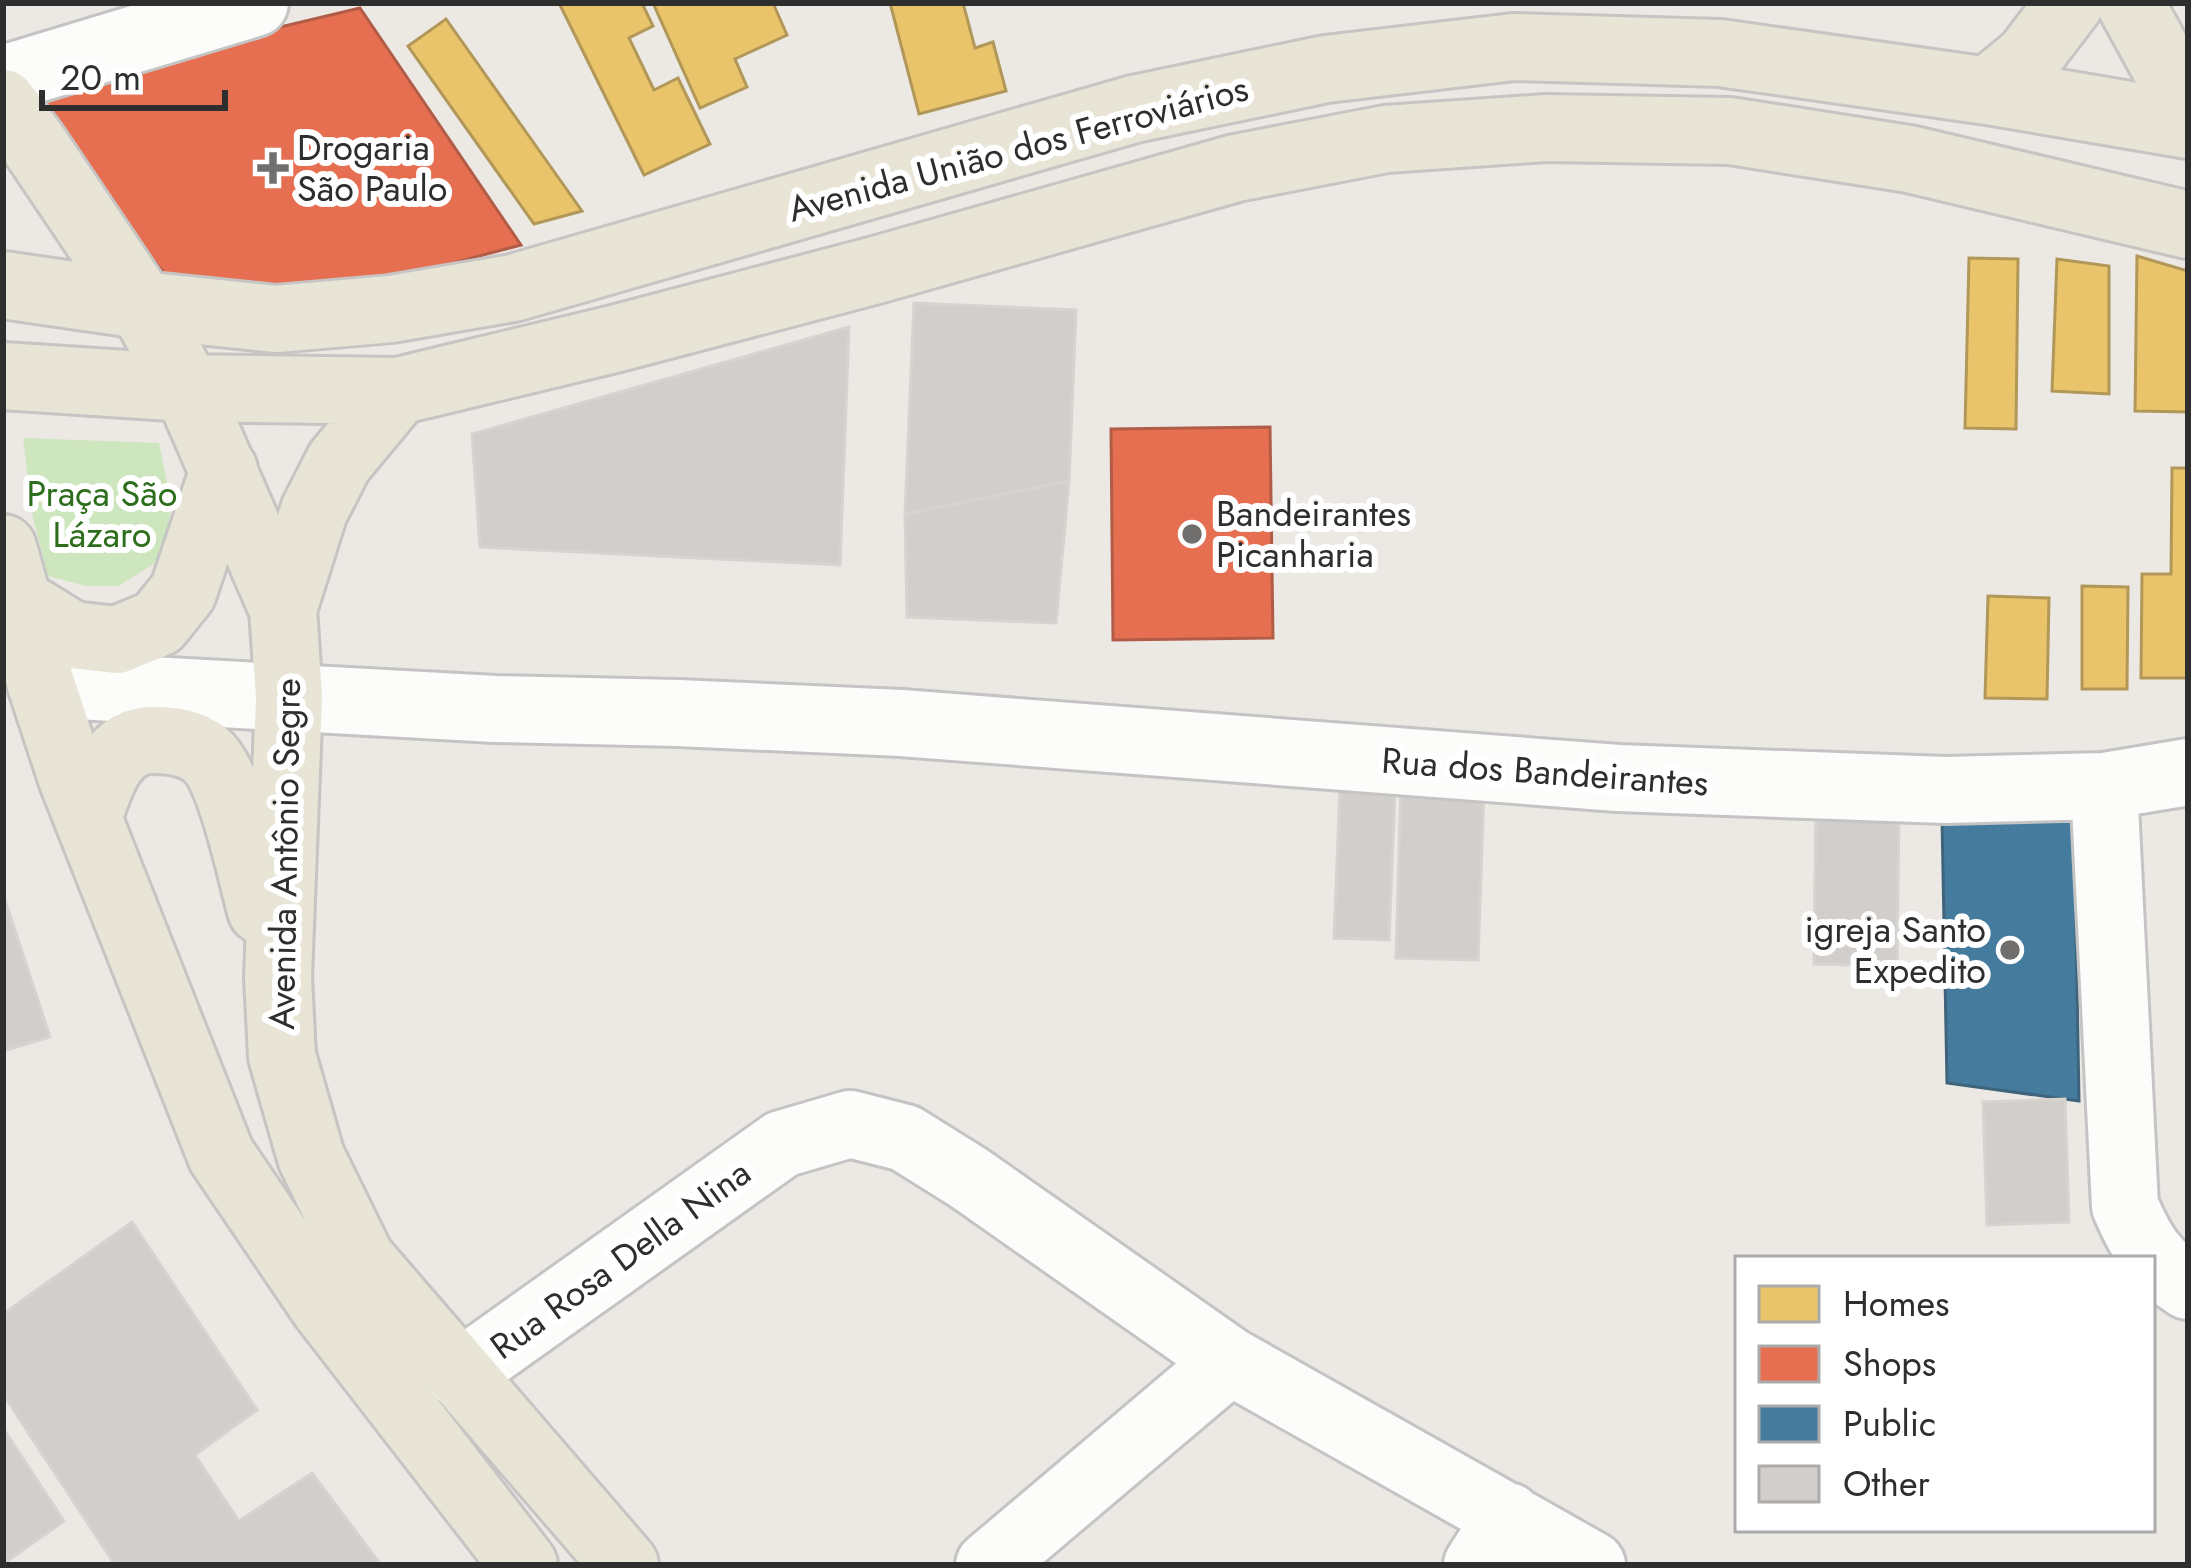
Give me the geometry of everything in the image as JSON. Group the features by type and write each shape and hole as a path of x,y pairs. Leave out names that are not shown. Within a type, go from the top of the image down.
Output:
{"main road":[{"path":"1988,91 2028,58 2070,3"},
{"path":"2130,3 2188,100"},
{"name":"Avenida União dos Ferroviários","path":"3,285 276,319 391,309 513,288 1134,110 1326,69 1514,46 1720,52 2188,124"},
{"name":"Avenida Antônio Segre","path":"3,103 142,305 187,388 283,609 289,697 278,977 282,1056 311,1157 362,1259 625,1565"},
{"path":"3,376 187,388 398,391 854,276 1236,168 1386,139 1546,128 1730,131 1909,159 2188,225"},
{"path":"283,609 314,512 339,462 398,391"},
{"path":"10,574 72,635 118,640 158,623 183,592 224,470"},
{"path":"10,574 71,778 221,1155 324,1307 524,1565"},
{"path":"88,819 100,780 116,755 142,740 176,740 207,755 224,784 236,820 278,977"}],"street":[{"path":"3,79 255,3"},
{"name":"Rua dos Bandeirantes","path":"40,684 495,709 901,724 1618,778 1945,790 2104,786 2188,772"},
{"path":"2104,786 2126,1206 2141,1243 2152,1256"},
{"name":"Rua Rosa Della Nina","path":"459,1374 782,1144 850,1124 905,1138 970,1178 1493,1541 1592,1565"},
{"path":"2155,1260 2188,1286"},
{"path":"989,1565 1230,1361"}],"green space":[{"name":"Praça São Lázaro","path":"23,438 159,443 172,508 159,561 118,586 86,586 48,576 33,518"}],"building: Homes":[{"path":"559,3 642,3 653,26 629,38 654,90 678,78 710,144 644,175"},
{"path":"653,3 773,3 787,35 735,59 747,87 700,108"},
{"path":"890,3 963,3 975,48 993,42 1006,91 919,114"},
{"path":"446,19 582,211 534,224 408,46"},
{"path":"2137,256 2188,271 2188,412 2135,411"},
{"path":"1969,258 2018,259 2016,429 1965,428"},
{"path":"2057,259 2109,266 2109,394 2052,391"},
{"path":"2172,468 2188,468 2188,678 2141,678 2142,574 2171,574"},
{"path":"2082,586 2128,587 2127,689 2082,689"},
{"path":"1988,596 2049,598 2047,699 1985,698"}],"building: Shops":[{"name":"Drogaria São Paulo","path":"360,8 521,245 385,281 269,293 168,278 15,90"},
{"name":"Bandeirantes Picanharia","path":"1270,427 1273,638 1113,640 1111,429"}],"building: Public":[{"name":"igreja Santo Expedito","path":"2074,813 2079,1101 1947,1083 1942,818"}],"building: Other":[{"path":"914,303 1076,310 1069,481 905,514"},
{"path":"849,327 840,565 480,547 472,434"},
{"path":"1069,481 1056,623 907,617 905,514"},
{"path":"1401,786 1484,788 1478,960 1396,958"},
{"path":"1340,787 1395,790 1389,940 1334,938"},
{"path":"1816,805 1899,806 1897,966 1814,964"},
{"path":"3,894 50,1037 3,1051"},
{"path":"2065,1099 2069,1222 1987,1225 1983,1102"},
{"path":"132,1222 257,1410 195,1455 239,1521 312,1473 381,1565 115,1565 3,1394 3,1314"},
{"path":"3,1428 64,1521 3,1564"}],"place":[{"name":"Drogaria São Paulo","path":"273,168"},
{"name":"Bandeirantes Picanharia","path":"1192,534"},
{"name":"igreja Santo Expedito","path":"2010,950"}]}
